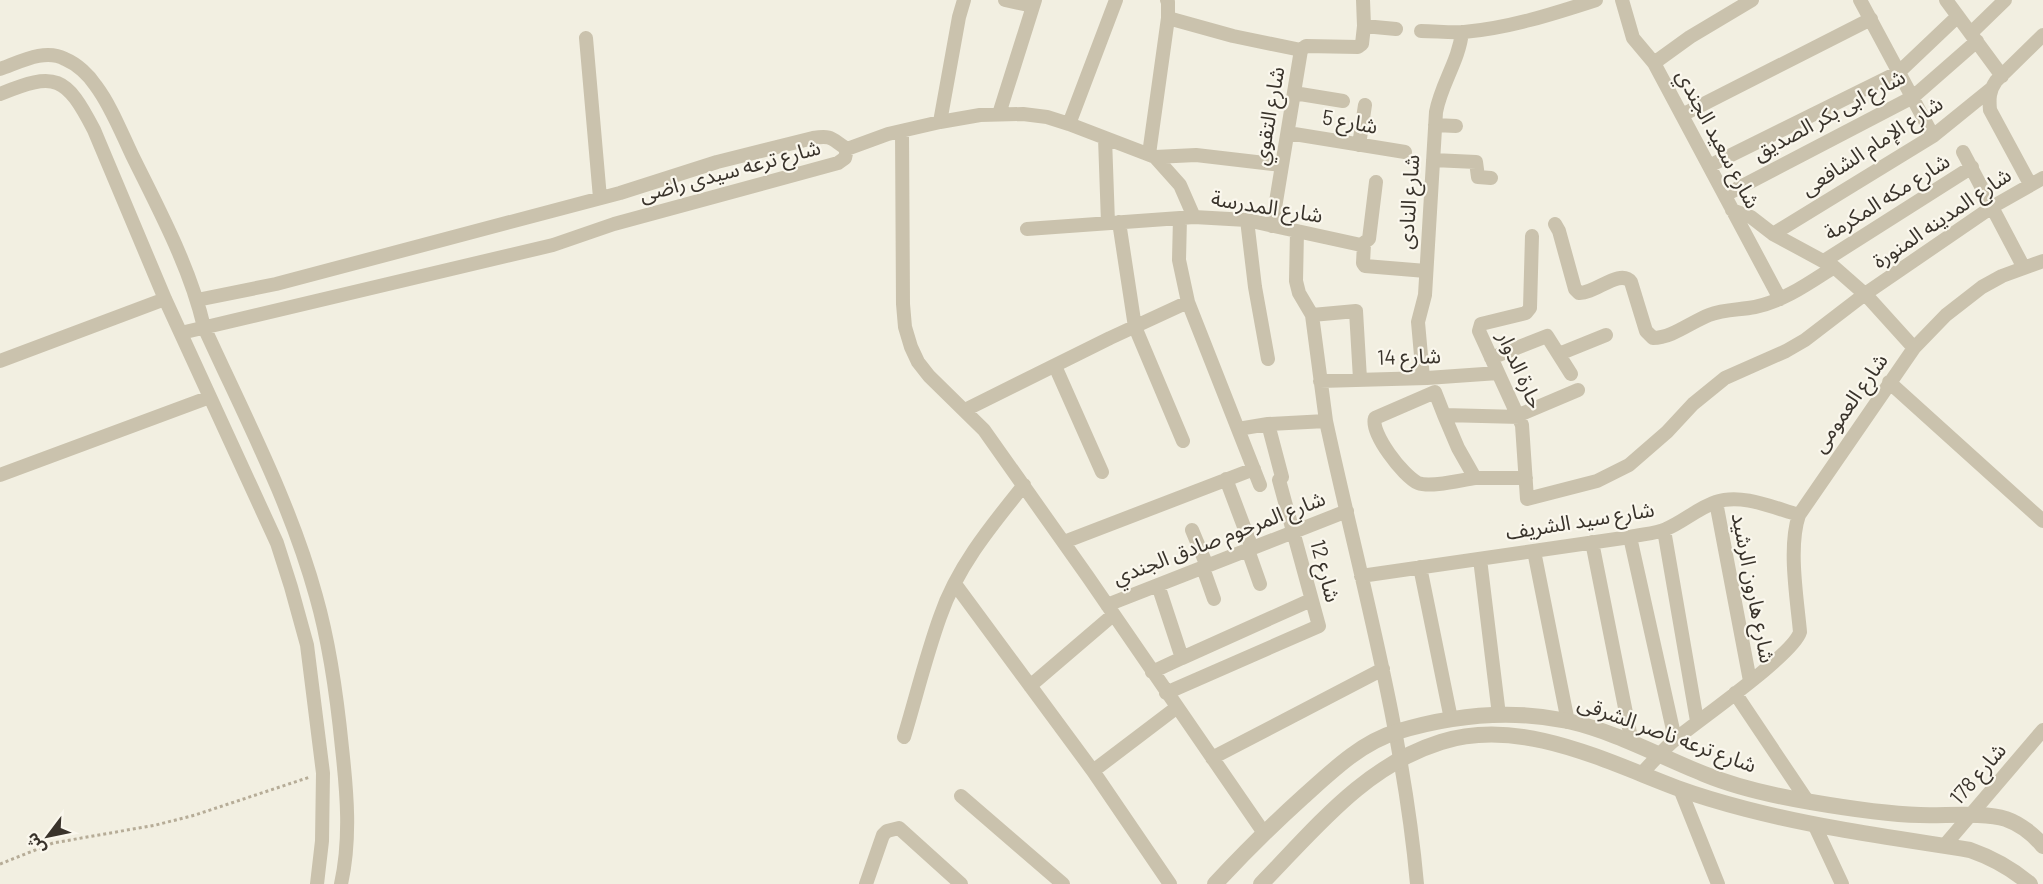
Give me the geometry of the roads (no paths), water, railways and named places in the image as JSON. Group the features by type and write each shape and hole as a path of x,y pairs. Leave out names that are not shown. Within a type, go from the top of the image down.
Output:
{"street":[{"path":"940,122 964,0"},
{"path":"999,114 1034,3 1005,0"},
{"path":"1069,124 1116,0"},
{"path":"1167,0 1168,18 1152,155 1180,186 1194,217"},
{"path":"1168,18 1233,36 1301,50 1306,46 1358,47 1362,44 1364,26 1363,0"},
{"path":"1421,31 1462,32 1503,27 1596,0"},
{"name":"شارع سعيد الجندي","path":"1622,0 1633,38 1654,63 1780,299"},
{"path":"1654,63 1752,0"},
{"path":"1860,0 1933,136"},
{"path":"1946,0 2002,76"},
{"name":"شارع ابى بكر الصديق","path":"1725,195 1913,97 1974,37 2005,0"},
{"path":"1709,166 1899,72 1958,16"},
{"path":"1682,115 1871,19"},
{"path":"1364,26 1396,29"},
{"name":"شارع النادى","path":"1423,378 1418,322 1425,295 1437,103 1458,54 1462,32"},
{"name":"شارع الإمام الشافعى","path":"1773,234 1933,136 1991,89 2043,35"},
{"path":"586,38 600,198"},
{"name":"شارع التقوي","path":"1272,226 1301,50"},
{"path":"0,69 26,59 52,54 65,58 81,69 96,85 149,189 197,300 204,327 291,521 316,595 330,657 339,719 349,814 342,884"},
{"path":"0,94 35,81 49,79 60,83 82,107 104,152 165,299 277,543 307,645 323,773 324,809 317,884"},
{"path":"1991,89 1990,110 2037,181"},
{"path":"1294,93 1343,101"},
{"path":"1359,145 1365,105"},
{"name":"شارع ترعه سيدى راضى","path":"181,333 553,245 614,224 838,163 845,158 847,149 902,131 940,122 999,114 1047,117 1152,155 1196,155 1282,165"},
{"path":"1435,124 1456,126"},
{"path":"902,131 902,277 905,327 918,362 929,376 984,430 1264,833"},
{"name":"شارع 5","path":"1288,133 1405,152"},
{"path":"197,300 276,284 600,198 717,162 813,138 827,136 847,149"},
{"path":"1105,138 1114,223 1135,327 1183,441"},
{"path":"1963,152 2024,268"},
{"path":"1433,160 1477,162 1478,177 1491,178"},
{"name":"شارع مكه المكرمة","path":"1555,224 1575,289 1579,293 1586,293 1617,278 1623,276 1628,278 1646,331 1653,338 1664,336 1721,311 1755,307 1780,299 1806,285 1829,264 1972,167"},
{"name":"شارع المدينه المنورة","path":"1527,499 1597,481 1629,465 1654,444 1711,388 1725,378 1805,340 1865,294 1992,207 2037,181"},
{"path":"1376,182 1369,239 1364,244 1363,263 1365,266 1426,271"},
{"path":"1732,210 1751,217 1773,234 1829,264 1865,294 1914,348"},
{"name":"شارع المدرسة","path":"1027,229 1194,217 1247,220 1358,245 1364,244"},
{"path":"1180,218 1179,260 1188,302 1260,485"},
{"path":"1247,220 1255,287 1268,360"},
{"path":"1297,231 1296,281 1299,293 1312,315 1326,421 1383,669 1412,827 1417,884"},
{"name":"حارة الدوار","path":"1527,499 1523,432 1519,416 1479,331 1481,324 1526,313 1530,308 1532,236"},
{"name":"شارع العمومى","path":"1750,681 1796,642 1800,632 1793,542 1799,515 1889,382 1914,348 1963,300 2002,276 2043,261"},
{"path":"0,361 165,299"},
{"path":"965,410 1188,302"},
{"path":"1312,315 1356,311 1359,379"},
{"path":"1559,354 1606,335"},
{"path":"1491,358 1546,336 1550,337 1571,374"},
{"path":"1055,366 1102,472"},
{"name":"شارع 14","path":"1320,381 1498,374"},
{"path":"1889,382 2043,521"},
{"path":"1444,414 1519,416 1578,390"},
{"path":"1475,478 1458,448 1435,392 1375,418 1375,431 1395,460 1418,483 1433,484 1475,478 1526,478"},
{"path":"0,475 210,397"},
{"path":"1238,429 1268,424 1326,421"},
{"name":"شارع 12","path":"1166,693 1319,626 1279,480 1282,477 1268,424"},
{"path":"1064,542 1254,469"},
{"path":"1226,479 1260,584"},
{"path":"904,737 940,616 955,584 973,552 1024,485"},
{"name":"شارع سيد الشريف","path":"1361,576 1630,537 1664,530 1716,502 1740,500 1799,515"},
{"name":"شارع هارون الرشيد","path":"1716,502 1750,681"},
{"name":"شارع المرحوم صادق الجندي","path":"1030,686 1110,610 1158,585 1347,511"},
{"path":"1192,530 1214,599"},
{"path":"1664,530 1697,721"},
{"path":"1630,537 1675,739"},
{"path":"1592,542 1632,743"},
{"path":"1534,551 1568,722"},
{"path":"1480,559 1499,715"},
{"path":"1420,567 1451,718"},
{"path":"955,584 1093,771 1170,884"},
{"path":"1158,585 1182,658"},
{"path":"1152,672 1311,600"},
{"path":"1212,758 1383,669"},
{"path":"1641,774 1675,739 1750,681"},
{"path":"1735,693 1808,802"},
{"path":"1093,771 1176,708"},
{"name":"شارع ترعه ناصر الشرقى","path":"1215,884 1264,833 1344,761 1368,746 1394,733 1451,718 1499,715 1534,716 1600,730 1707,775 1758,791 1808,802 1863,811 2007,819 2019,825 2043,846"},
{"name":"شارع 178","path":"1944,846 2043,730"},
{"name":"شارع ترعه ناصر الشرقى","path":"1261,884 1340,803 1379,771 1440,742 1484,735 1529,737 1572,749 1680,789 1747,809 1814,824 1970,850 1994,858 2030,884"},
{"path":"1680,789 1718,884"},
{"path":"961,796 1063,884"},
{"path":"1814,824 1842,884"},
{"path":"866,884 883,836 887,831 899,828 961,884"}]}
